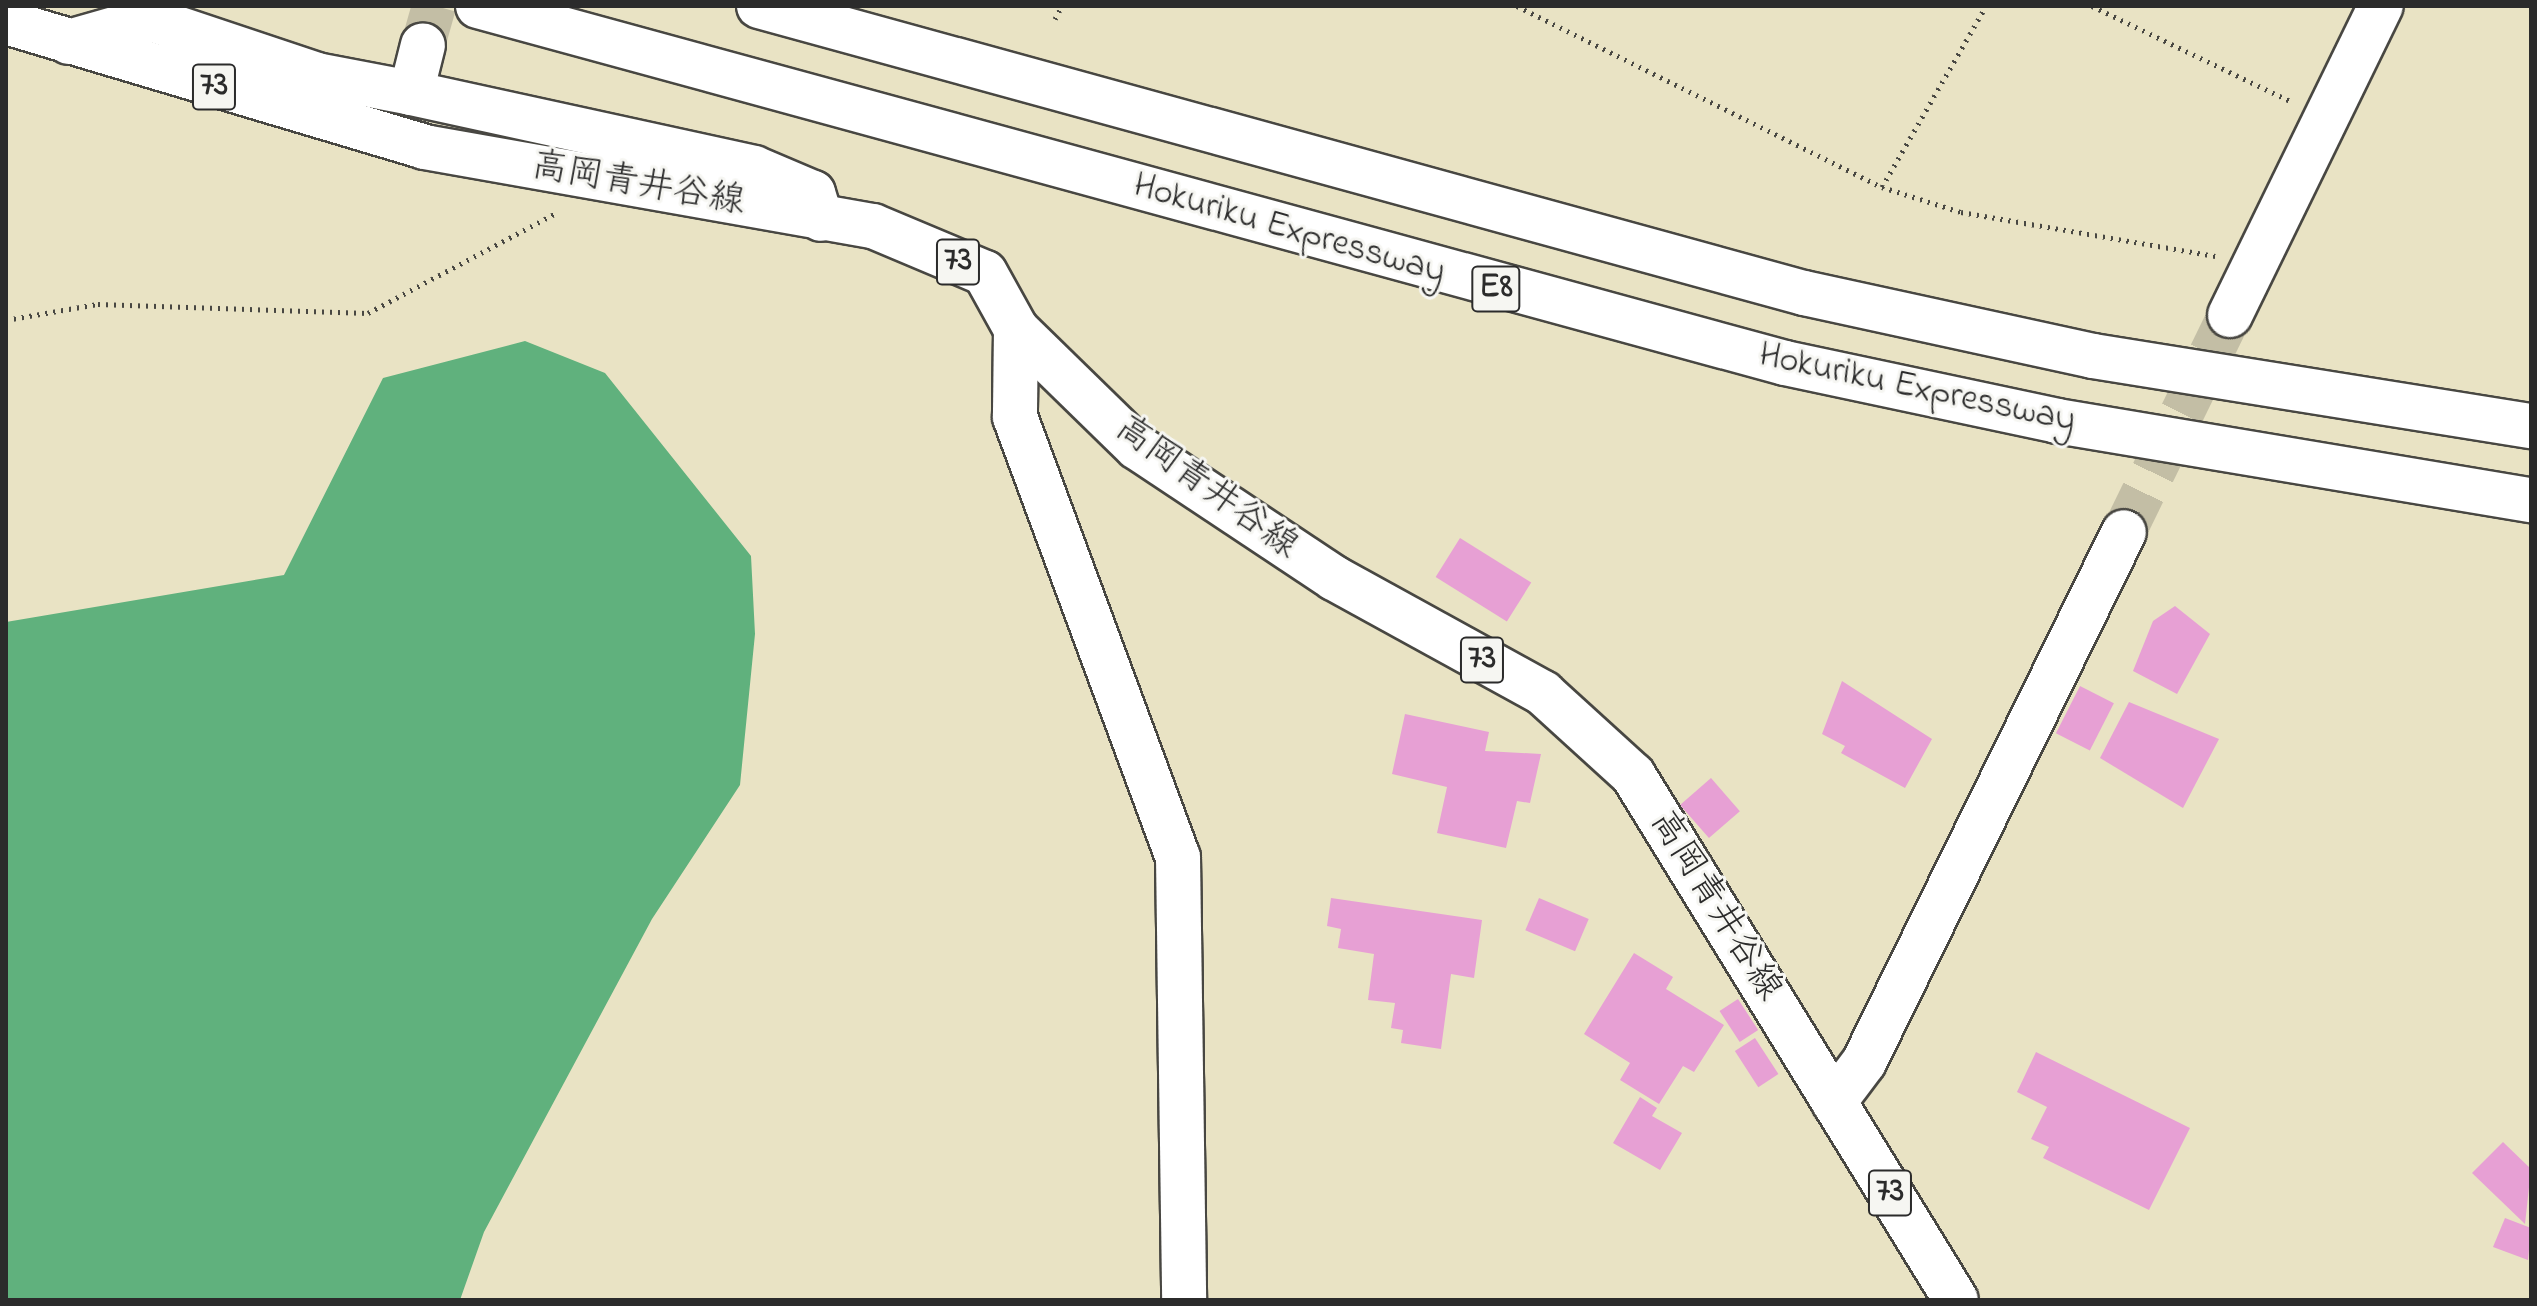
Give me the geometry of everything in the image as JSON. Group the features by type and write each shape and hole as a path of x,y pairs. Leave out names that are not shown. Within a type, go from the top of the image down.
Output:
{"main road":[{"name":"Hokuriku Expressway","path":"478,6 1785,363 2072,424 2531,500"},
{"name":"Hokuriku Expressway","path":"759,6 1804,293 2093,356 2531,426"},
{"path":"2230,315 2381,6"},
{"path":"69,42 150,19 317,75 754,168 813,193 821,219"},
{"name":"高岡青井谷線","path":"6,22 424,147 873,226 985,273 1016,329 1137,447 1334,578 1543,693 1633,775 1834,1102 1945,1295"},
{"path":"411,93 423,45"},
{"path":"1016,329 1015,417 1178,857 1184,1300"},
{"path":"1834,1102 1864,1062 2124,532"}],"path":[{"path":"1055,19 1062,6"},
{"path":"1517,6 1882,187 1961,212 2255,263"},
{"path":"1882,187 1986,6"},
{"path":"2092,6 2326,118"},
{"path":"6,320 98,304 368,313 563,210"}],"green space":[{"path":"525,341 605,373 751,556 755,634 740,785 652,919 484,1232 460,1300 6,1300 6,622 284,575 383,378"}],"building":[{"path":"1460,538 1531,583 1507,622 1436,577"},
{"path":"2175,606 2210,634 2177,694 2133,671 2153,621"},
{"path":"1842,681 1932,739 1905,788 1841,753 1845,746 1822,734"},
{"path":"2080,686 2114,703 2090,750 2056,733"},
{"path":"2129,702 2219,739 2183,808 2100,758"},
{"path":"1405,714 1489,732 1485,751 1541,754 1530,803 1517,801 1506,848 1437,833 1447,787 1392,774"},
{"path":"1711,778 1740,811 1709,838 1680,805"},
{"path":"1331,898 1482,920 1474,978 1451,974 1441,1049 1401,1043 1403,1030 1391,1028 1395,1003 1368,1000 1374,954 1338,948 1341,929 1327,926"},
{"path":"1539,898 1589,919 1575,951 1525,930"},
{"path":"1634,953 1673,977 1666,989 1724,1025 1694,1072 1683,1066 1659,1104 1620,1080 1630,1063 1584,1034"},
{"path":"1738,999 1758,1030 1740,1042 1720,1011"},
{"path":"1755,1038 1778,1074 1758,1087 1735,1051"},
{"path":"2036,1052 2190,1128 2149,1210 2043,1158 2049,1147 2031,1139 2047,1107 2017,1092"},
{"path":"1640,1097 1657,1108 1652,1116 1682,1133 1660,1170 1613,1143"},
{"path":"2503,1142 2531,1169 2525,1224 2472,1173"},
{"path":"2505,1218 2531,1228 2528,1260 2493,1247"}],"tunnel":[{"path":"423,45 434,6"},
{"path":"2124,532 2230,315"}]}
